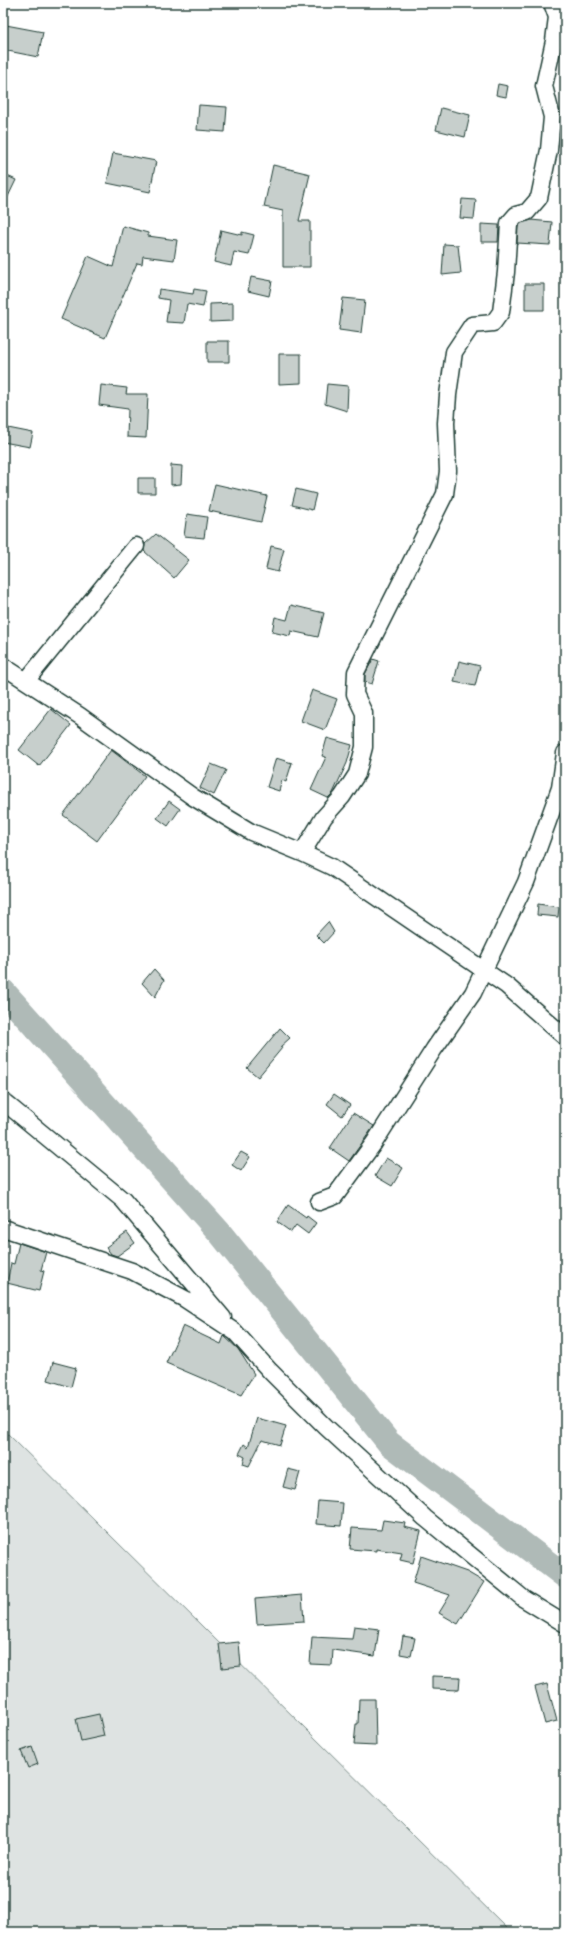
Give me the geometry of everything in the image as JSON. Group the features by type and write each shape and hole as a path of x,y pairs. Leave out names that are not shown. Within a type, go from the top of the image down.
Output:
{"street":[{"path":"302,853 324,817 342,798 357,774 364,747 364,713 355,694 356,672 445,494 448,471 446,423 454,352 472,325 493,323 501,312 506,272 509,223 516,215 527,212 539,198 549,150 552,117 544,86 554,41 557,17 552,3"},
{"path":"26,681 136,546"},
{"path":"3,666 80,716 193,797 251,832 302,853 332,868 507,986 565,1037"},
{"path":"319,1202 335,1196 374,1143 434,1049 473,994 526,882 560,788 565,753"},
{"path":"3,1101 123,1200 235,1332 270,1371 326,1427 425,1518 524,1599 565,1624"},
{"path":"3,1228 132,1271 185,1299 235,1332"}],"shaded area":[{"path":"3,1429 511,1932 3,1932"}],"building":[{"path":"6,25 43,32 38,57 3,50"},
{"path":"498,84 508,86 506,97 496,95"},
{"path":"199,105 227,107 225,132 197,130"},
{"path":"441,108 470,115 465,137 436,130"},
{"path":"113,153 156,161 150,192 107,183"},
{"path":"273,165 310,174 299,221 310,221 310,267 283,267 283,211 264,207"},
{"path":"3,174 16,180 3,207"},
{"path":"462,199 476,200 474,219 460,218"},
{"path":"531,220 552,222 550,245 517,243 518,227 521,223"},
{"path":"481,224 499,225 498,242 481,242"},
{"path":"123,226 148,233 148,236 177,240 174,260 143,256 142,264 137,263 105,338 61,319 88,256 113,267"},
{"path":"221,230 242,235 242,232 254,235 249,255 234,252 231,266 214,262"},
{"path":"444,244 458,245 461,273 442,275"},
{"path":"251,277 272,281 269,296 248,291"},
{"path":"525,284 544,284 544,310 525,310"},
{"path":"159,289 193,294 194,289 206,291 203,307 187,304 184,323 166,322 169,300 158,298"},
{"path":"343,298 365,300 361,333 339,330"},
{"path":"233,303 233,321 210,322 210,304"},
{"path":"207,341 229,341 229,362 207,362"},
{"path":"279,354 301,354 301,383 279,384"},
{"path":"327,384 348,386 347,411 325,404"},
{"path":"101,385 127,388 126,394 148,394 146,438 127,437 128,409 99,405"},
{"path":"3,427 33,433 30,447 3,442"},
{"path":"171,465 182,466 181,484 171,485"},
{"path":"138,478 155,478 155,493 138,493"},
{"path":"215,484 267,496 261,522 209,511"},
{"path":"296,489 316,494 312,510 292,505"},
{"path":"187,514 207,517 204,538 184,536"},
{"path":"156,534 189,560 174,578 144,551 145,544"},
{"path":"271,546 284,549 278,572 266,569"},
{"path":"291,605 324,613 318,637 291,631 290,636 272,632 275,617 287,620"},
{"path":"373,659 379,661 372,684 365,682 365,674"},
{"path":"459,661 480,666 475,686 454,682"},
{"path":"312,690 337,699 325,730 301,721"},
{"path":"51,709 71,725 39,766 19,750"},
{"path":"327,738 352,745 347,763 333,793 328,798 311,790 326,757 322,756"},
{"path":"111,750 145,776 97,841 63,815"},
{"path":"276,758 292,763 286,782 282,780 279,791 267,787"},
{"path":"211,764 226,770 214,795 200,788"},
{"path":"169,801 180,809 168,826 157,818"},
{"path":"538,904 559,907 558,917 537,915"},
{"path":"328,922 334,932 324,943 316,935"},
{"path":"154,969 164,980 155,997 142,983"},
{"path":"280,1028 290,1038 280,1047 282,1048 258,1077 247,1068"},
{"path":"334,1094 350,1105 342,1116 327,1104"},
{"path":"353,1113 374,1126 349,1161 330,1148"},
{"path":"241,1152 250,1157 241,1171 232,1165"},
{"path":"386,1158 403,1168 392,1186 375,1176"},
{"path":"288,1205 306,1218 307,1216 316,1223 308,1234 296,1225 291,1232 277,1222"},
{"path":"127,1232 135,1243 117,1256 111,1254 106,1247"},
{"path":"19,1243 46,1252 41,1270 44,1271 39,1291 7,1283 11,1263 14,1264"},
{"path":"183,1326 221,1344 224,1336 238,1349 254,1374 241,1395 166,1363"},
{"path":"53,1362 76,1368 71,1387 48,1380"},
{"path":"257,1418 286,1426 280,1445 262,1440 249,1466 243,1464 245,1457 239,1454 244,1444 248,1447"},
{"path":"288,1469 300,1472 295,1490 283,1487"},
{"path":"318,1501 343,1503 341,1526 316,1524"},
{"path":"383,1520 405,1523 404,1527 421,1531 413,1563 400,1560 402,1553 376,1549 376,1551 350,1549 352,1528 381,1530"},
{"path":"421,1556 467,1572 484,1582 458,1624 439,1613 450,1595 413,1583"},
{"path":"302,1595 304,1621 257,1624 255,1599"},
{"path":"354,1626 379,1629 375,1656 333,1650 332,1665 310,1664 312,1637 352,1639"},
{"path":"403,1636 415,1638 411,1656 400,1654"},
{"path":"239,1642 241,1666 222,1668 219,1644"},
{"path":"432,1676 460,1677 459,1690 432,1689"},
{"path":"547,1684 557,1721 545,1724 535,1687"},
{"path":"359,1699 375,1699 376,1746 354,1745 356,1724 358,1724"},
{"path":"99,1714 104,1736 81,1741 76,1719"},
{"path":"32,1747 38,1764 28,1768 21,1751"}],"waterway":[{"path":"3,991 220,1233 389,1443 565,1576"}]}
